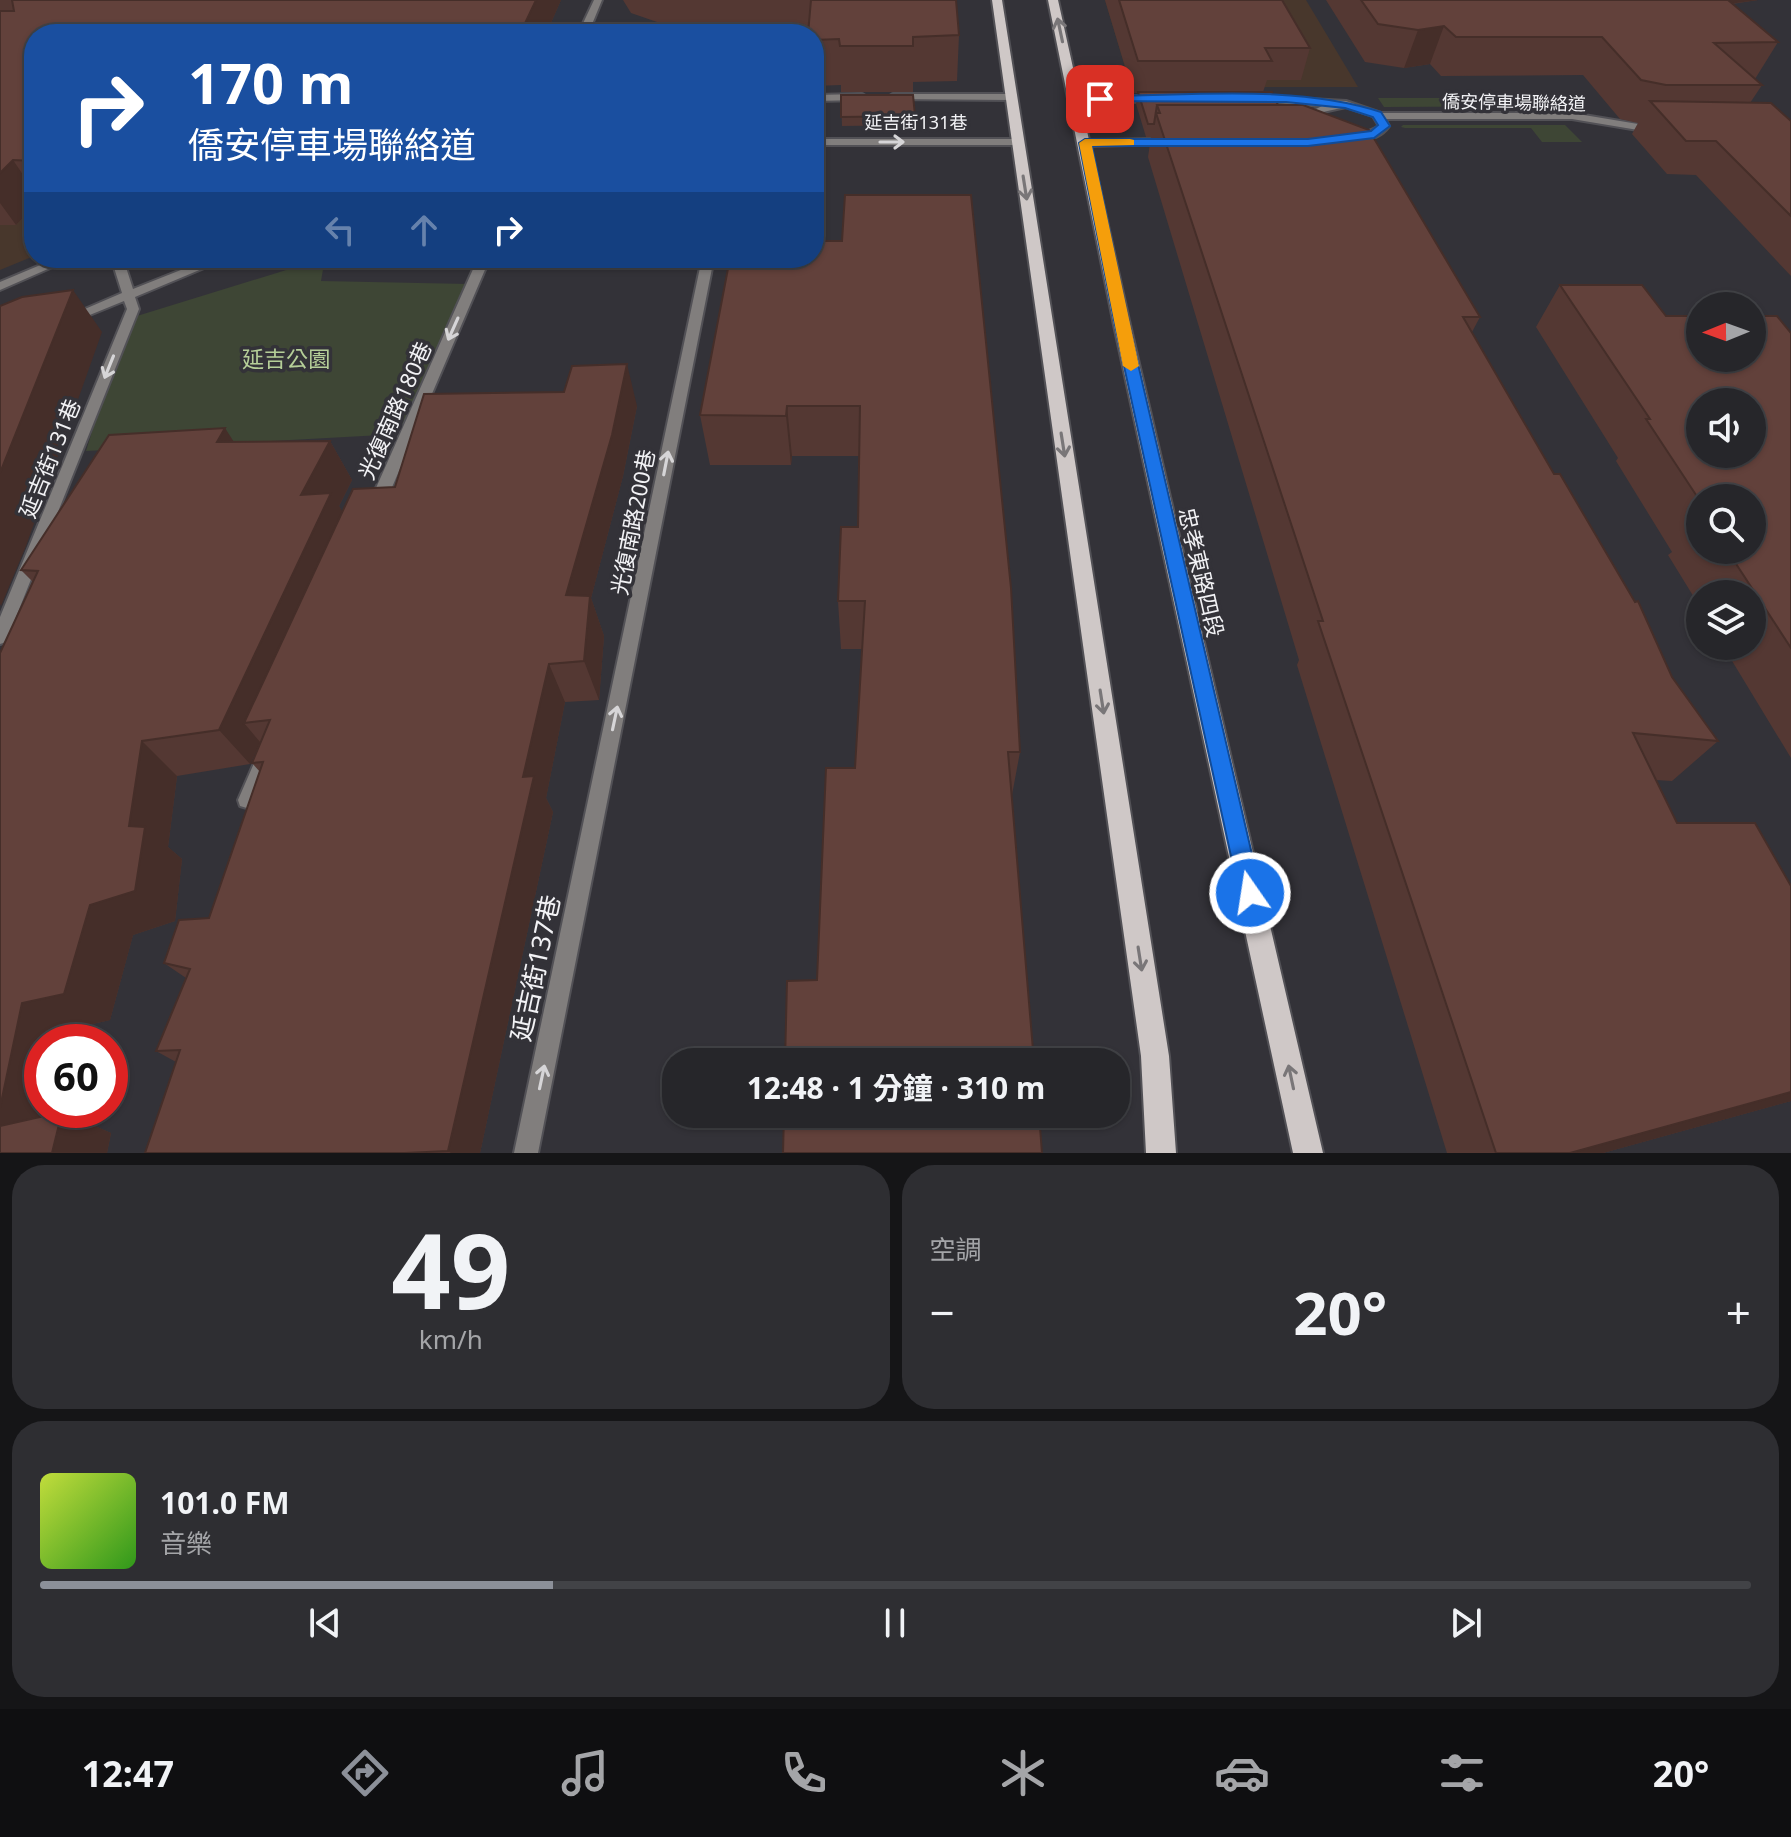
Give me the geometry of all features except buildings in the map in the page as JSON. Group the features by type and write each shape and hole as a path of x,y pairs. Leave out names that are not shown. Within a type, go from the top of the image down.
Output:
{"main road":[{"path":"997,0 1155,1056 1161,1153"},
{"name":"忠孝東路四段","path":"1053,0 1122,325 1308,1153"}],"street":[{"path":"587,24 598,0"},
{"name":"延吉街131巷","path":"824,98 1011,97"},
{"path":"1075,99 1170,99"},
{"name":"僑安停車場聯絡道","path":"1243,99 1286,99 1357,106 1378,116 1572,116 1644,130 1676,130"},
{"path":"1335,104 1319,110 1316,120 1330,131 1353,136"},
{"path":"1323,140 1381,130 1384,126 1378,116"},
{"name":"延吉街131巷","path":"824,142 1018,142"},
{"path":"1085,143 1185,142"},
{"path":"0,286 43,268"},
{"name":"延吉街131巷","path":"0,637 133,309 120,268"},
{"path":"54,324 197,268"},
{"name":"光復南路180巷","path":"369,522 480,268"},
{"name":"光復南路200巷","path":"599,794 706,268"},
{"path":"247,800 273,741"},
{"name":"延吉街137巷","path":"526,1153 599,794"}],"shaded area":[{"path":"1105,0 1306,0 1358,87 1131,87"},
{"path":"0,50 24,50 24,260 0,270"}],"green space":[{"path":"1378,98 1544,98 1552,106 1384,107"},
{"path":"1565,125 1582,142 1542,142 1531,128 1405,128 1401,127"},
{"name":"延吉公園","path":"293,268 323,268 321,281 468,284 400,434 86,451 103,396 137,316"}],"slow traffic":[{"path":"1130,143 1085,143 1131,366"}],"route":[{"path":"1100,99 1286,99 1346,104 1377,114 1384,126 1374,134 1365,136 1308,142 1085,143 1122,325 1250,893"}]}
